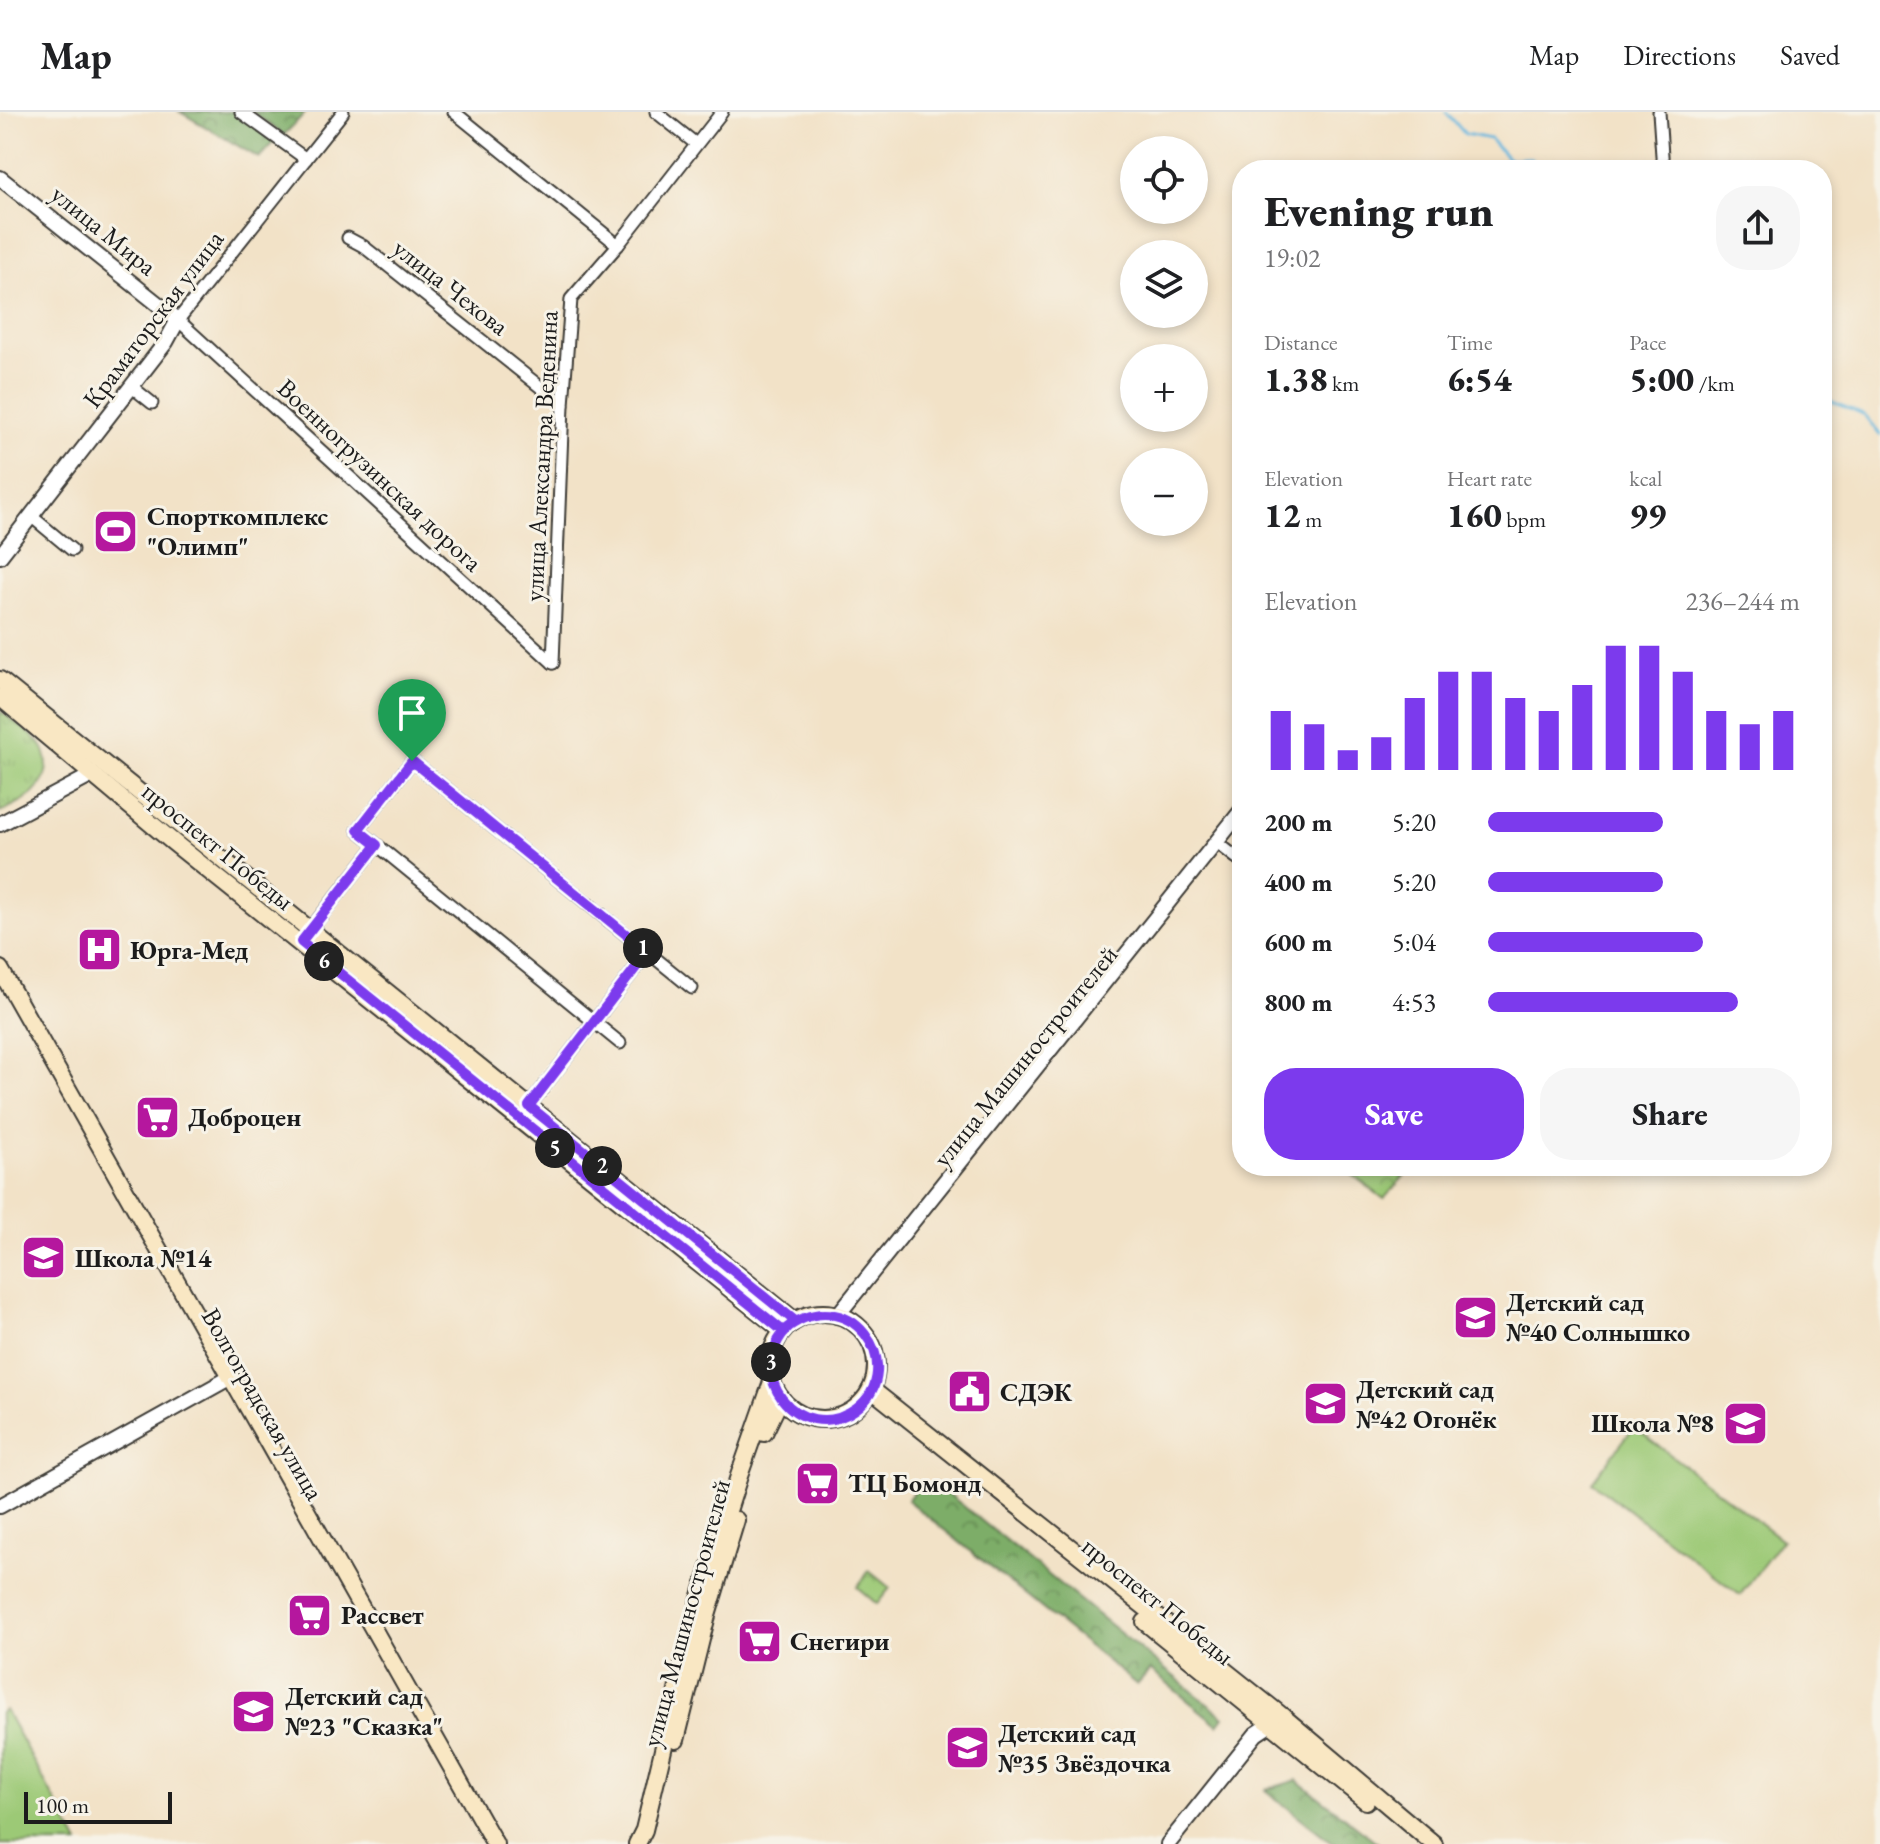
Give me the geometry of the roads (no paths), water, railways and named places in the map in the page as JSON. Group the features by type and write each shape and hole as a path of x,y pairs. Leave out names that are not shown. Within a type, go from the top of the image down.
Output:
{"main road":[{"path":"0,680 96,768"},
{"name":"проспект Победы","path":"0,697 96,768 789,1326"},
{"path":"305,936 529,1106 789,1326"},
{"path":"0,969 495,1844"},
{"name":"Волгоградская улица","path":"0,989 483,1844"},
{"path":"825,1313 842,1317 859,1326 875,1351 877,1366 870,1392 857,1408 842,1416 825,1420 801,1414 781,1398 772,1382 770,1364 774,1347 789,1326 809,1315 825,1313"},
{"path":"637,1844 644,1830 695,1615 772,1382"},
{"path":"870,1392 1282,1716 1434,1844"},
{"name":"проспект Победы","path":"870,1392 1418,1844"},
{"name":"улица Машиностроителей","path":"646,1844 652,1833 706,1619 759,1443 781,1398"}],"street":[{"path":"241,112 306,159"},
{"name":"Краматорская улица","path":"0,556 166,342 178,320 343,112"},
{"path":"454,112 618,245"},
{"path":"656,112 696,144"},
{"name":"улица Александра Веденина","path":"553,663 563,405 571,299 618,245 722,112"},
{"path":"1659,112 1662,160"},
{"name":"улица Мира","path":"0,178 178,320"},
{"name":"улица Чехова","path":"348,238 363,246 563,405"},
{"name":"Военногрузинская дорога","path":"178,320 553,663"},
{"path":"132,387 152,403"},
{"path":"31,516 72,550"},
{"path":"620,1043 358,830 412,761 692,988"},
{"path":"0,824 96,768"},
{"path":"842,1317 1232,823"},
{"name":"улица Машиностроителей","path":"842,1317 1232,838"},
{"path":"305,936 377,845"},
{"path":"1224,848 1232,854"},
{"path":"529,1106 648,952"},
{"path":"0,1506 226,1386"},
{"path":"1168,1844 1256,1734 1271,1724"}],"waterway":[{"path":"1446,112 1465,134 1490,139 1508,159 1531,160"},
{"path":"1832,401 1865,416 1880,435"}],"place":[{"name":"Спорткомплекс \"Олимп\"","path":"116,531"},
{"name":"Юрга-Мед","path":"99,950"},
{"name":"Доброцен","path":"157,1117"},
{"name":"Школа №14","path":"44,1258"},
{"name":"Детский сад №40 Солнышко","path":"1475,1317"},
{"name":"СДЭК","path":"969,1392"},
{"name":"Детский сад №42 Огонёк","path":"1325,1404"},
{"name":"Школа №8","path":"1745,1423"},
{"name":"ТЦ Бомонд","path":"817,1483"},
{"name":"Рассвет","path":"310,1615"},
{"name":"Снегири","path":"759,1641"},
{"name":"Детский сад №23 \"Сказка\"","path":"254,1711"},
{"name":"Детский сад №35 Звёздочка","path":"967,1748"}]}
